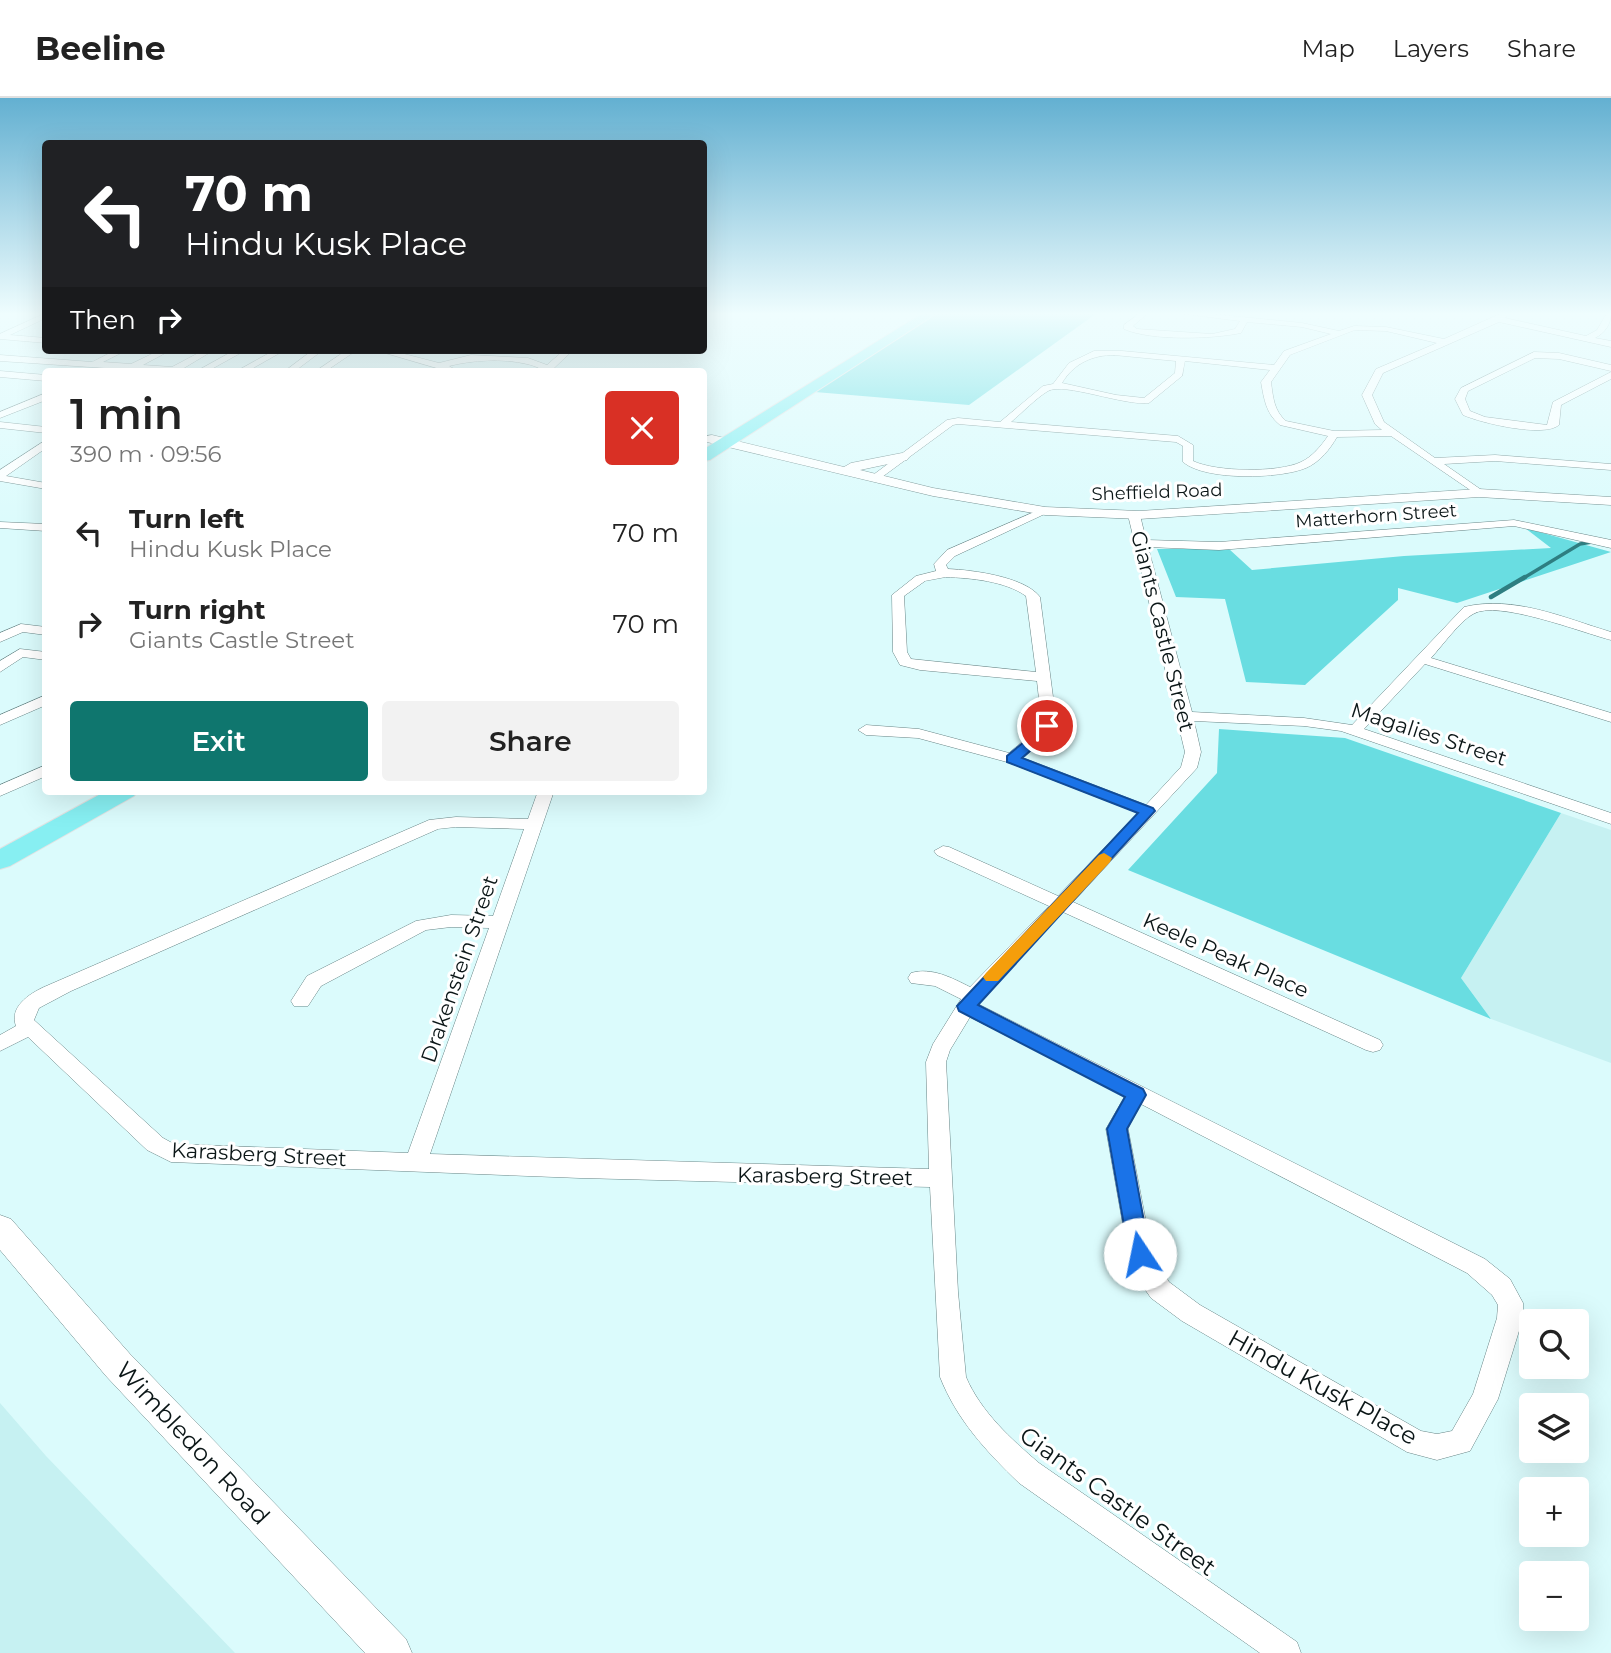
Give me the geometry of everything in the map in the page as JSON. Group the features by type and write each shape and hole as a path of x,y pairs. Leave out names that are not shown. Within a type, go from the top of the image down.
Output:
{"main road":[{"path":"711,441 802,386"},
{"path":"711,441 806,386"},
{"path":"0,844 93,795"},
{"path":"0,860 118,795"}],"street":[{"path":"1004,423 1046,388 1056,386"},
{"path":"1061,386 1116,398 1146,401 1165,386"},
{"path":"1266,386 1276,419 1289,425 1334,434 1391,433"},
{"path":"1371,386 1367,395 1380,424 1479,493"},
{"path":"1470,386 1464,390 1460,400 1466,413 1478,419 1549,428 1554,425 1556,404 1591,386"},
{"path":"0,415 42,397"},
{"path":"3,402 24,404"},
{"path":"874,478 950,422 1004,423 1178,439 1188,445 1188,462 1191,466 1212,472 1297,468 1311,461 1334,434"},
{"path":"0,425 42,430"},
{"name":"Sheffield Road","path":"711,441 982,502 1045,510 1134,514 1479,493 1611,501"},
{"path":"42,445 5,467 0,477 42,485"},
{"path":"823,466 862,466 902,457"},
{"path":"1433,461 1495,458 1611,467"},
{"path":"943,572 940,564 951,552 1045,510"},
{"name":"Giants Castle Street","path":"1134,514 1193,752 1189,768 969,1001 940,1049 936,1062 939,1178 953,1377 960,1394 982,1426 1008,1456 1286,1653"},
{"name":"Matterhorn Street","path":"1142,543 1219,546 1514,523 1530,524 1611,544"},
{"path":"0,525 42,528"},
{"path":"1012,759 1042,733 1049,720 1037,604 1031,593 976,575 943,572 907,587 898,595 900,652 905,662 920,666 1043,677"},
{"path":"1355,730 1465,613 1486,607 1525,612 1611,636"},
{"path":"0,638 18,629 42,631"},
{"path":"0,668 20,653 42,656"},
{"path":"1422,659 1611,718"},
{"path":"0,721 42,701"},
{"name":"Magalies Street","path":"1186,716 1304,722 1355,730 1611,819"},
{"path":"866,730 919,734 1012,759 1147,811"},
{"path":"0,791 42,772"},
{"name":"Drakenstein Street","path":"416,1163 498,922 545,795"},
{"path":"0,1044 28,1028 24,1022 24,1013 40,998 435,824 535,824"},
{"name":"Keele Peak Place","path":"943,851 1373,1045"},
{"path":"301,1001 314,981 422,925 451,921 498,922"},
{"path":"918,978 938,979 969,1001"},
{"name":"Hindu Kusk Place","path":"969,1001 1136,1095 1476,1266 1501,1287 1511,1303 1510,1318 1485,1399 1460,1442 1437,1447 1417,1443 1191,1313 1160,1290 1148,1273 1140,1254 1117,1129 1136,1095"},
{"name":"Karasberg Street","path":"28,1028 155,1144 171,1153 939,1178"},
{"name":"Wimbledon Road","path":"0,1228 118,1365 392,1653"}],"shaded area":[{"path":"825,386 996,386 969,405 815,392"},
{"path":"1525,528 1611,552 1457,603 1398,588 1398,600 1305,685 1246,682 1225,599 1176,597 1157,549 1229,549 1252,570 1404,556 1551,548"},
{"path":"1219,729 1345,738 1561,813 1461,978 1491,1019 1128,870 1217,773"},
{"path":"1561,813 1611,830 1611,1063 1491,1019 1461,978"},
{"path":"0,1403 46,1456 235,1653 0,1653"}],"waterway":[{"path":"1522,579 1580,544 1592,542"},
{"path":"1491,597 1525,577"}],"slow traffic":[{"path":"992,977 1104,858"}],"route":[{"path":"1047,726 1012,759 1147,811 966,1006 1136,1095 1117,1129 1140,1254"}]}
